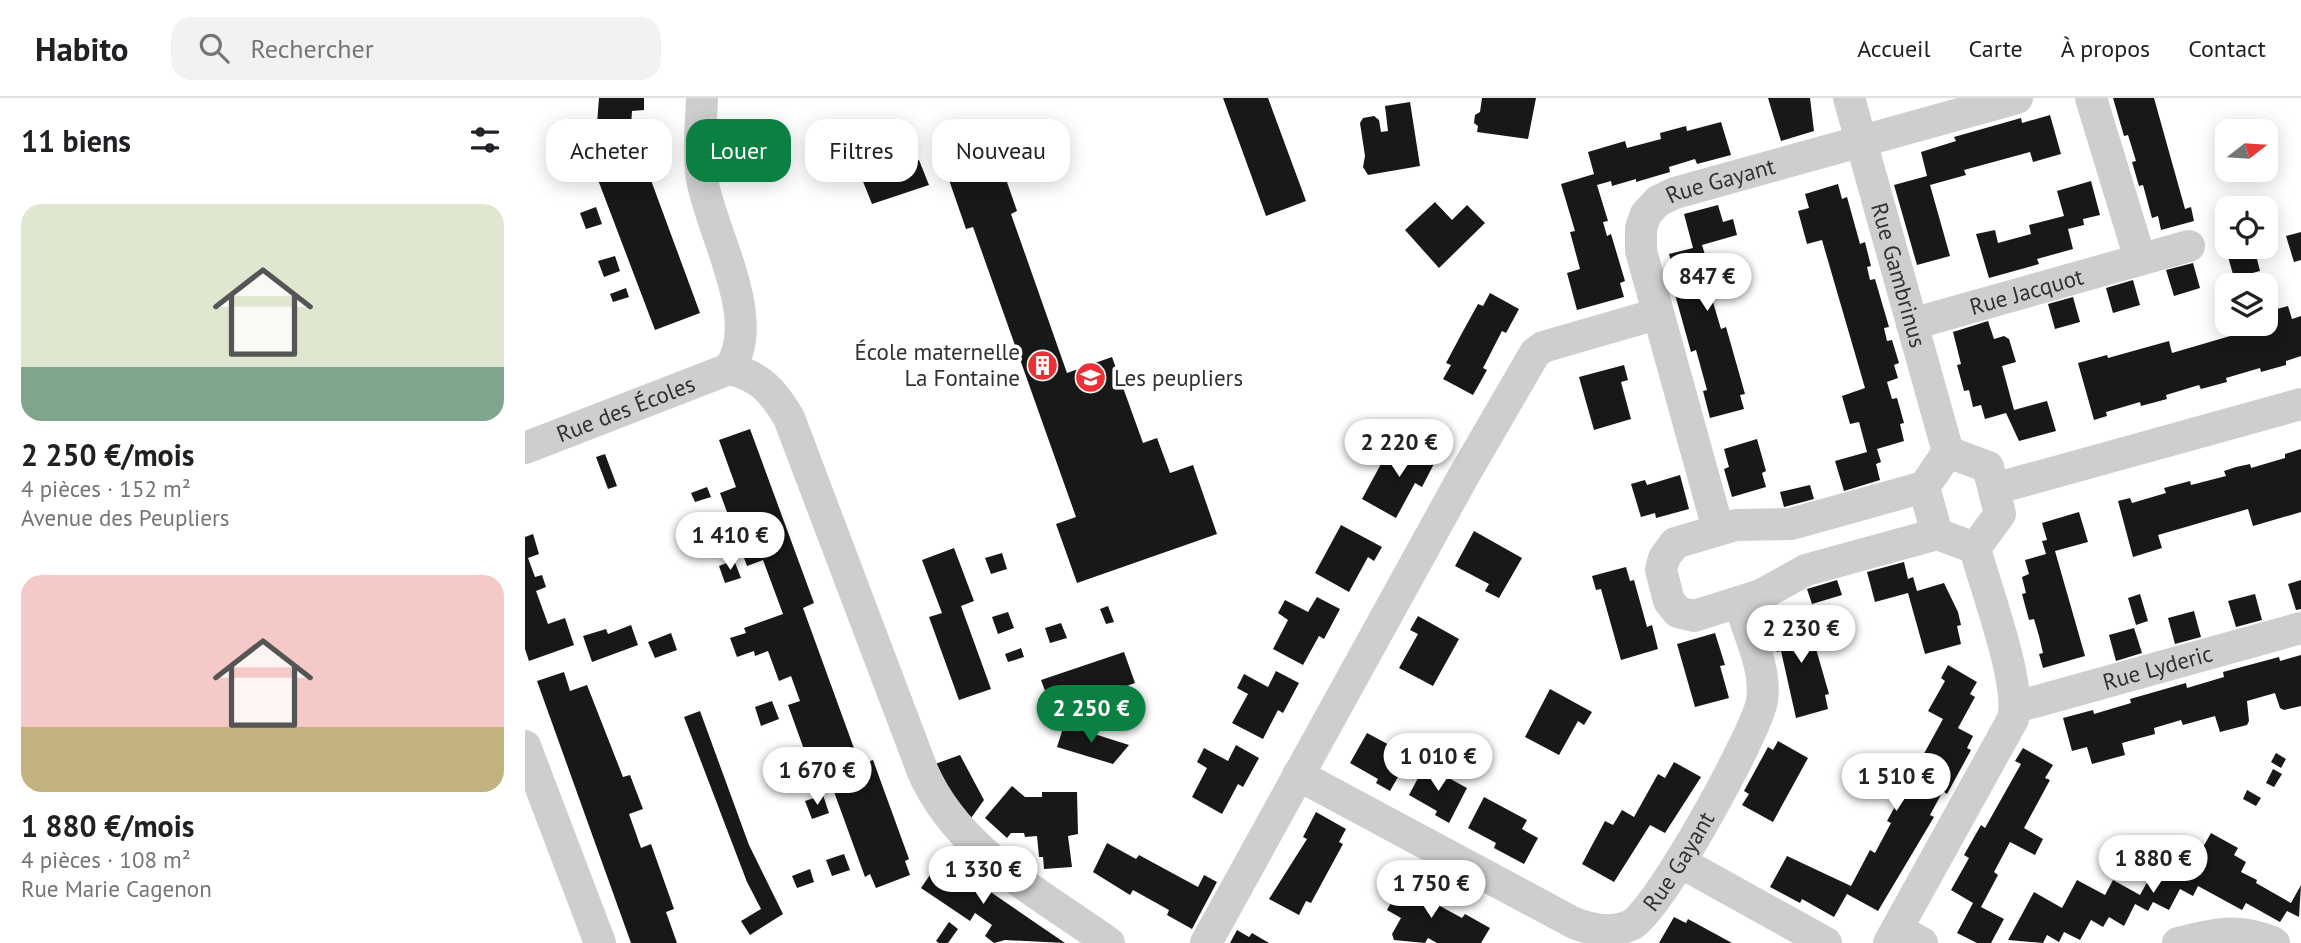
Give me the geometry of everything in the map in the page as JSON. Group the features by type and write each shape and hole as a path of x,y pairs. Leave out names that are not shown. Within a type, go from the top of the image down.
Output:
{"street":[{"path":"702,98 702,176 741,317 738,357 729,369 753,376 763,383 789,418 923,772 939,805 980,852 1109,943"},
{"name":"Rue Gambrinus","path":"1849,98 1948,452"},
{"path":"1860,141 2017,98"},
{"path":"2091,98 2140,260"},
{"name":"Rue Gayant","path":"1718,529 1657,314 1641,251 1641,228 1646,215 1658,201 1675,193 1860,141"},
{"name":"Rue Jacquot","path":"1912,324 2189,246"},
{"path":"1206,943 1462,477 1535,353 1543,347 1657,314"},
{"name":"Rue des Écoles","path":"525,448 729,369"},
{"path":"1994,489 2301,404"},
{"path":"1948,452 1988,467 2000,514 1975,548 1937,534 1806,570 1767,592 1686,617 1669,601 1661,570 1669,548 1675,542 1718,529 1791,524 1924,487 1948,452"},
{"path":"1924,487 1937,534"},
{"path":"1903,938 2013,719 2015,708 2012,681 1975,548"},
{"name":"Rue Gayant","path":"1298,775 1586,928 1616,930 1632,925 1653,906 1680,862 1747,738 1762,703 1761,672 1739,602"},
{"name":"Rue Lyderic","path":"2015,708 2301,628"},
{"path":"525,746 600,943"},
{"path":"1680,862 1826,943"},
{"path":"2178,943 2229,931 2246,933 2274,943"}],"building":[{"path":"599,98 644,98 644,110 632,111 631,119 597,119"},
{"path":"1223,98 1268,98 1306,201 1266,216"},
{"path":"1482,98 1536,98 1528,139 1477,132 1475,115 1480,112"},
{"path":"1768,98 1810,98 1814,131 1781,141"},
{"path":"2113,98 2154,98 2185,209 2191,207 2194,221 2161,230 2158,216 2152,218 2143,185 2139,186 2132,162 2136,161 2128,135 2124,136"},
{"path":"1410,102 1420,166 1368,175 1363,167 1365,156 1360,123 1363,118 1374,116 1379,120 1381,132 1388,131 1385,106"},
{"path":"2050,115 2061,154 2033,162 2030,152 1964,170 1966,175 1930,185 1950,256 1917,265 1894,185 1927,176 1921,152 1956,141 1954,137 2021,118 2022,123"},
{"path":"1721,122 1731,155 1697,164 1695,159 1669,167 1670,172 1636,182 1636,179 1612,186 1611,181 1597,185 1608,221 1603,222 1607,236 1611,234 1625,281 1620,283 1624,297 1577,310 1567,273 1580,269 1570,232 1575,231 1561,184 1594,174 1588,152 1625,141 1627,148 1661,139 1660,133 1686,126 1687,131"},
{"path":"918,160 929,185 872,204 863,182 918,182"},
{"path":"2091,181 2100,215 2083,219 2084,225 2068,229 2073,249 2037,259 2039,264 1989,278 1976,234 1995,230 1998,243 2031,234 2029,225 2064,216 2057,191"},
{"path":"599,182 652,182 700,313 655,330"},
{"name":"École maternelle La Fontaine","path":"950,182 1007,182 1017,211 1011,214 1067,373 1112,357 1143,443 1157,438 1170,473 1193,465 1217,534 1077,583 1056,524 1076,517 973,227 966,229"},
{"path":"1838,184 1842,199 1847,197 1860,244 1865,242 1871,266 1867,267 1870,280 1875,279 1889,327 1884,328 1887,341 1892,340 1899,363 1894,365 1898,378 1887,382 1892,399 1897,398 1904,423 1900,424 1904,441 1877,449 1881,462 1876,464 1880,480 1844,491 1835,461 1867,452 1859,422 1850,424 1842,396 1865,388 1822,240 1807,244 1798,211 1809,208 1805,194"},
{"path":"1435,202 1452,220 1467,205 1485,223 1439,268 1405,230"},
{"path":"1718,205 1723,222 1733,219 1737,235 1702,245 1713,280 1707,282 1721,329 1726,327 1745,394 1740,395 1744,409 1710,418 1703,391 1707,390 1696,350 1691,352 1674,291 1679,289 1669,254 1693,248 1684,214"},
{"path":"596,207 602,224 586,229 580,213"},
{"path":"2301,232 2301,260 2294,262 2286,236"},
{"path":"615,256 620,271 604,277 598,261"},
{"path":"2229,259 2257,259 2260,271 2233,273"},
{"path":"2193,263 2200,288 2174,296 2166,270"},
{"path":"2133,280 2140,305 2113,313 2106,288"},
{"path":"626,288 629,297 613,302 610,294"},
{"path":"1490,293 1519,309 1506,333 1502,331 1483,368 1487,370 1473,395 1443,379 1451,365 1446,363 1462,333 1478,304 1483,306"},
{"path":"2073,297 2080,322 2055,329 2048,304"},
{"path":"2288,306 2292,319 2301,316 2301,356 2286,361 2286,365 2261,372 2260,368 2226,378 2227,382 2201,389 2199,385 2166,395 2167,399 2141,406 2140,402 2106,412 2107,416 2094,420 2078,363 2107,355 2108,358 2169,341 2172,353 2230,336 2278,336 2278,309"},
{"path":"1988,321 1994,339 2004,336 2009,339 2016,362 2002,366 2014,410 2047,401 2056,431 2019,441 2006,413 1985,419 1981,405 1973,407 1969,390 1964,391 1957,365 1961,364 1953,332"},
{"path":"1624,365 1628,380 1621,382 1631,419 1594,430 1579,377"},
{"path":"750,429 814,603 803,608 855,751 860,764 873,760 909,859 905,861 910,875 876,888 870,874 865,877 825,767 811,772 808,764 780,775 776,766 806,755 788,705 800,701 791,676 779,681 768,651 755,656 754,651 737,657 730,638 746,633 744,628 783,614 763,560 747,566 720,493 736,487 719,440"},
{"path":"1757,439 1766,471 1762,473 1766,487 1732,497 1724,469 1729,467 1724,449"},
{"path":"1411,443 1437,458 1422,487 1415,483 1396,518 1362,499 1388,451 1402,458"},
{"path":"2301,449 2301,512 2253,526 2248,509 2158,535 2162,548 2133,557 2118,501 2130,498 2132,503 2166,493 2164,488 2190,481 2191,485 2226,476 2224,471 2250,464 2251,468 2285,458 2285,454"},
{"path":"605,454 617,486 608,489 596,457"},
{"path":"1680,475 1689,509 1656,518 1655,513 1641,517 1631,484 1645,480 1647,485"},
{"path":"1810,485 1814,499 1784,507 1780,492"},
{"path":"707,487 711,497 695,502 691,493"},
{"path":"716,512 723,530 707,536 700,518"},
{"path":"2079,512 2088,542 2055,551 2085,656 2043,668 2039,654 2043,653 2039,636 2034,619 2029,620 2022,594 2026,593 2022,577 2029,574 2025,560 2046,554 2042,541 2047,540 2042,523"},
{"path":"1341,525 1382,547 1374,561 1368,557 1349,592 1315,573"},
{"path":"1474,531 1522,558 1499,598 1485,591 1489,584 1455,566"},
{"path":"533,534 539,554 528,558 535,577 542,575 546,587 536,591 548,624 565,618 574,645 529,661 525,649 525,537"},
{"path":"954,548 974,601 961,606 991,689 959,700 929,617 942,613 922,560"},
{"path":"1002,553 1007,569 991,574 985,558"},
{"path":"734,560 741,578 725,583 719,566"},
{"path":"1904,562 1908,579 1913,577 1917,591 1944,583 1958,612 1961,625 1957,626 1961,644 1925,654 1908,593 1875,602 1867,572"},
{"path":"1626,567 1630,581 1634,580 1647,627 1652,625 1658,649 1621,660 1601,589 1596,590 1592,576"},
{"path":"1837,580 1842,595 1812,604 1807,589"},
{"path":"2301,580 2301,609 2296,610 2288,584"},
{"path":"2140,594 2148,621 2136,625 2128,598"},
{"path":"2255,594 2262,620 2236,627 2228,601"},
{"path":"1317,597 1340,609 1324,639 1319,636 1303,665 1273,649 1288,620 1278,613 1285,600 1308,612"},
{"path":"1108,606 1114,622 1106,624 1100,609"},
{"path":"2194,611 2201,637 2175,644 2168,618"},
{"path":"1008,612 1014,628 998,634 992,617"},
{"path":"1802,614 1806,629 1810,628 1829,694 1825,695 1828,709 1796,718 1781,651 1777,652 1769,624"},
{"path":"1418,616 1459,639 1433,686 1399,668 1418,634 1410,630"},
{"path":"1061,623 1067,638 1050,643 1045,628"},
{"path":"631,625 638,645 592,662 583,636 606,629 608,634"},
{"path":"2134,628 2142,653 2116,661 2109,635"},
{"path":"671,633 677,650 655,658 648,642"},
{"path":"1715,633 1725,665 1720,666 1729,698 1695,707 1677,644"},
{"path":"1021,648 1024,657 1008,662 1005,654"},
{"path":"1124,652 1135,683 1053,712 1041,680"},
{"path":"2301,655 2301,706 2284,710 2280,708 2275,693 2247,701 2247,725 2220,732 2215,716 2183,725 2181,720 2154,728 2155,734 2122,743 2125,755 2092,764 2087,747 2072,751 2063,718 2093,710 2094,714 2131,703 2130,699 2186,683 2187,688 2224,677 2223,672 2279,657 2280,661"},
{"path":"1948,665 1977,682 1970,694 1975,697 1958,728 1973,736 1967,748 1971,750 1947,794 1943,791 1930,815 1934,817 1878,911 1847,894 1834,917 1802,899 1800,903 1770,887 1787,856 1851,886 1870,850 1875,853 1891,823 1887,821 1943,719 1928,711 1945,681 1941,678"},
{"path":"1276,671 1299,683 1283,713 1278,710 1263,739 1232,723 1248,694 1237,688 1244,674 1268,687"},
{"path":"564,672 570,691 587,685 623,777 630,775 643,809 629,814 641,848 651,844 674,909 666,912 677,943 631,943 537,681"},
{"path":"1550,689 1592,712 1584,725 1578,721 1559,755 1525,737"},
{"path":"772,701 779,719 761,726 755,707"},
{"path":"700,711 749,845 783,914 750,935 741,921 761,909 747,882 684,717"},
{"path":"1064,725 1129,745 1113,764 1057,747"},
{"path":"1367,733 1410,756 1390,791 1376,783 1378,779 1350,763"},
{"path":"1778,741 1808,758 1773,822 1742,805 1749,794 1744,791 1768,747 1773,750"},
{"path":"1236,745 1259,758 1243,787 1238,784 1222,814 1192,797 1207,768 1197,762 1204,748 1228,761"},
{"path":"2023,748 2053,765 2045,778 2050,780 2024,828 2043,839 2035,855 2010,842 1994,872 1998,875 1981,907 2004,919 1991,943 1977,943 1957,933 1973,903 1951,890 1969,858 1964,855 1981,825 1985,828 2021,764 2015,761"},
{"path":"2276,753 2286,759 2281,768 2271,762"},
{"path":"960,755 984,800 969,821 954,803 935,764"},
{"path":"1674,762 1701,777 1665,833 1650,825 1614,882 1582,864 1605,821 1613,825 1622,810 1634,817 1658,774 1665,778"},
{"path":"1425,765 1467,788 1449,823 1435,815 1437,811 1409,795"},
{"path":"2273,769 2282,774 2274,787 2266,783"},
{"path":"1012,786 1025,797 1042,797 1042,792 1077,792 1078,834 1068,836 1072,867 1044,869 1043,857 1039,857 1037,836 1025,837 1024,833 1011,833 1007,838 985,818"},
{"path":"2247,790 2261,798 2256,806 2243,799"},
{"path":"823,795 829,813 812,819 805,801"},
{"path":"1484,797 1527,820 1522,829 1538,838 1524,864 1494,848 1496,843 1468,828"},
{"path":"1316,812 1346,829 1339,842 1343,844 1311,903 1306,901 1299,915 1269,899 1307,839 1303,837"},
{"path":"2211,833 2238,848 2234,855 2246,862 2241,872 2257,880 2256,883 2291,903 2301,885 2299,917 2287,911 2280,922 2246,903 2242,910 2198,886 2193,896 2180,889 2169,910 2153,902 2148,911 2135,904 2124,926 2109,917 2103,927 2091,920 2080,940 2064,932 2059,942 2047,935 2043,943 2008,940 2034,892 2062,908 2077,880 2105,895 2113,880 2140,895 2166,848 2194,863"},
{"path":"1107,843 1136,859 1139,855 1198,887 1204,875 1217,882 1192,929 1167,915 1169,910 1133,890 1130,895 1093,872"},
{"path":"844,854 850,870 832,876 826,860"},
{"path":"943,856 957,869 1065,943 1005,940 994,943 985,936 992,925 975,913 970,921 921,888"},
{"path":"810,869 814,882 797,888 792,876"},
{"path":"1403,881 1429,895 1427,899 1462,918 1465,914 1490,928 1481,943 1437,943 1428,938 1425,943 1394,940 1392,934 1401,918 1387,910"},
{"path":"1674,917 1686,923 1688,919 1732,943 1659,943"},
{"path":"949,922 958,929 948,943 939,943 936,941"},
{"path":"1237,930 1249,937 1252,933 1269,943 1230,943"}],"place":[{"name":"École maternelle La Fontaine","path":"1043,365"},
{"name":"Les peupliers","path":"1091,378"}]}
